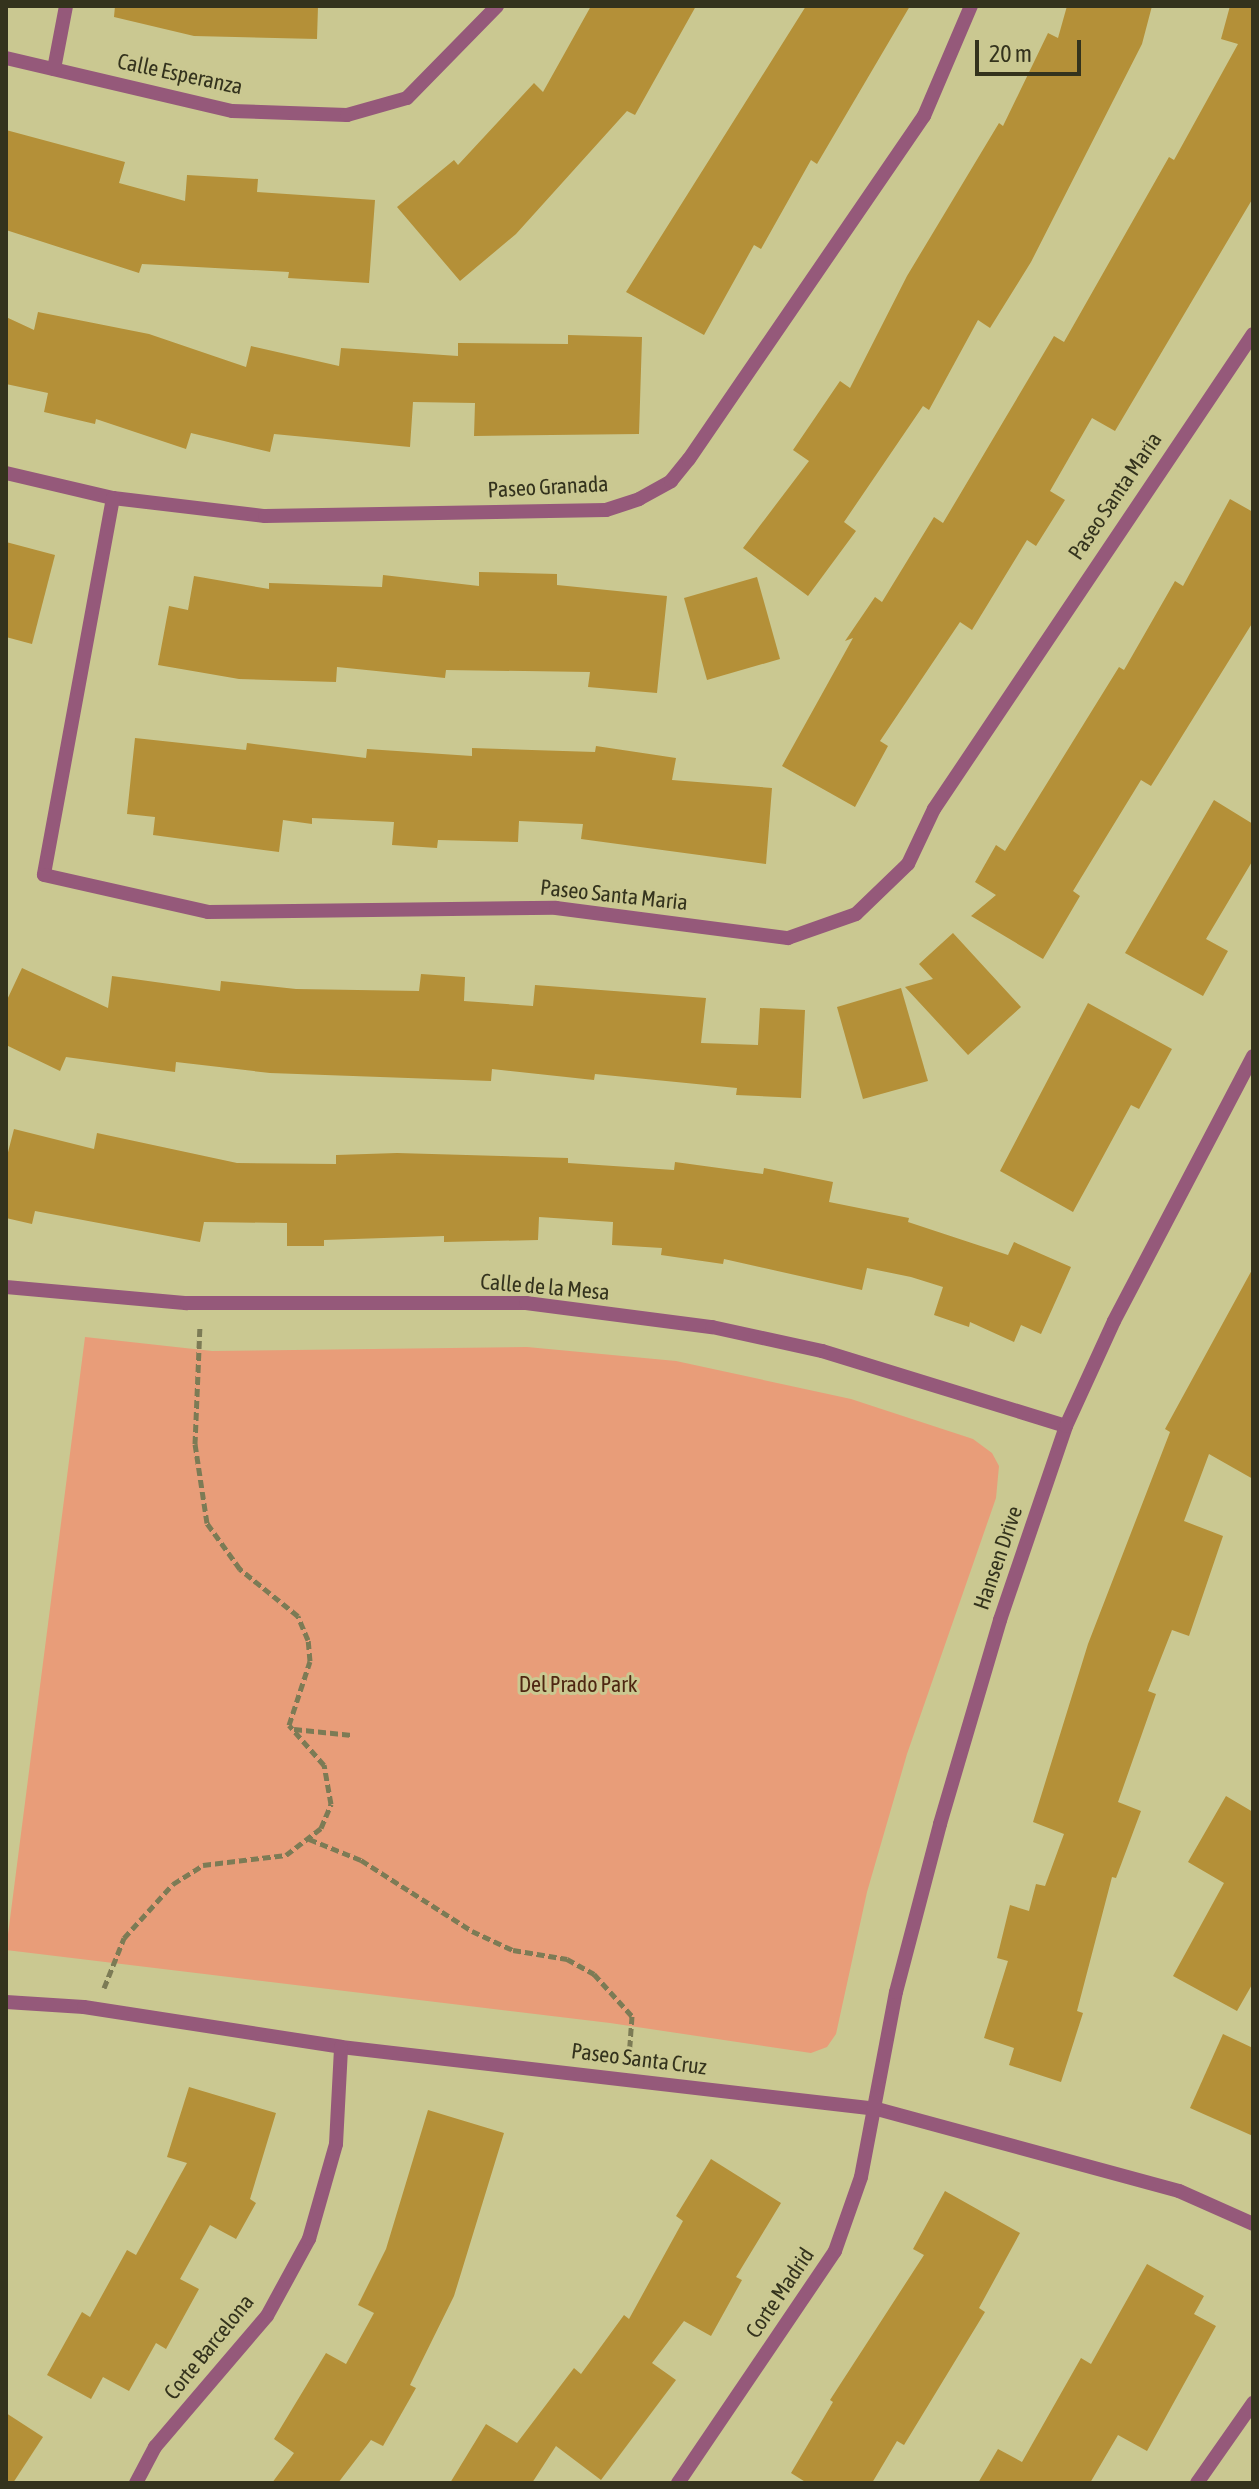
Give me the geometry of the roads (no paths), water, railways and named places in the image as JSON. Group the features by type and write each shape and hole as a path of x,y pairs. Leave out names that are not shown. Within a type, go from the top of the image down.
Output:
{"street":[{"path":"54,69 66,6"},
{"name":"Calle Esperanza","path":"6,58 232,111 347,115 407,98 497,6"},
{"name":"Paseo Granada","path":"6,473 113,498 265,516 606,510 639,499 671,481 689,459 924,116 971,6"},
{"name":"Paseo Santa Maria","path":"113,498 44,875 208,912 556,908 788,938 856,914 908,864 934,809 1003,701 1253,334"},
{"name":"Hansen Drive","path":"877,2109 896,1992 940,1824 1000,1620 1066,1426 1114,1321 1253,1056"},
{"name":"Calle de la Mesa","path":"6,1287 201,1303 526,1303 696,1325 822,1351 1066,1426"},
{"name":"Paseo Santa Cruz","path":"6,2002 99,2009 341,2047 877,2109 1179,2191 1253,2224"},
{"name":"Corte Barcelona","path":"136,2483 155,2447 267,2316 309,2239 336,2144 341,2047"},
{"name":"Corte Madrid","path":"678,2483 835,2251 877,2109"},
{"path":"1197,2483 1253,2403"}],"park label":[{"name":"Del Prado Park","path":"578,1685"}]}
